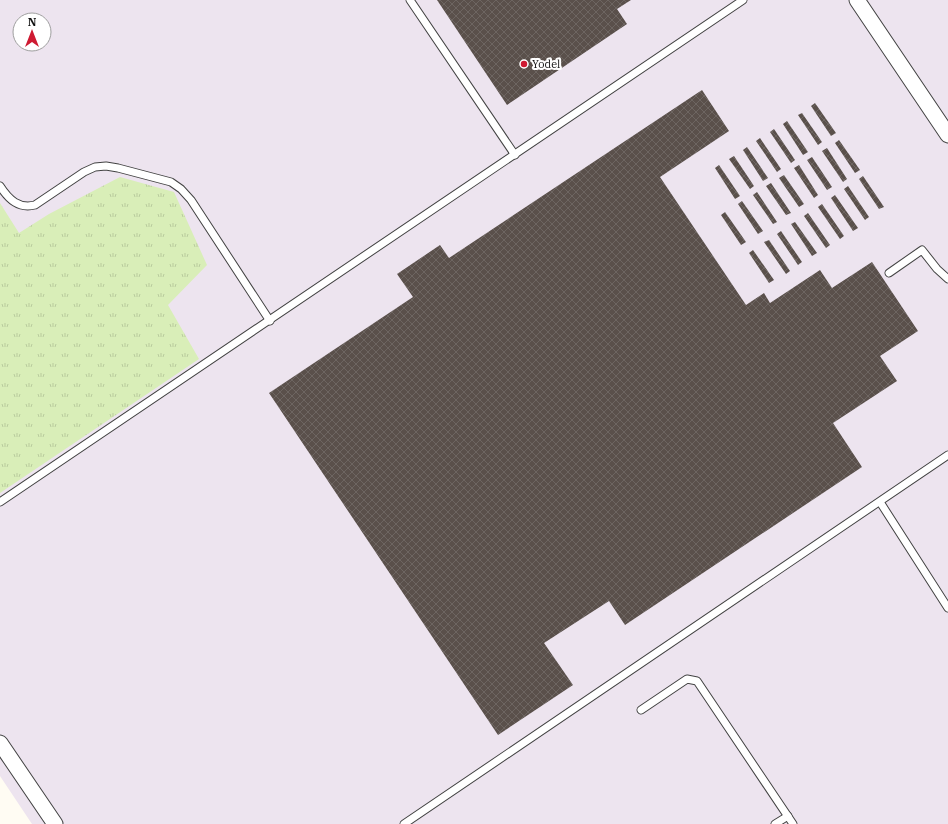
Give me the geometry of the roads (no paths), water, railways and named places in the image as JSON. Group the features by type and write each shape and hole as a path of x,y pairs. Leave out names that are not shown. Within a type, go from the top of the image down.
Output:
{"street":[{"path":"857,0 948,135"},
{"path":"0,743 54,824"}],"lane":[{"path":"410,0 515,155"},
{"path":"0,502 743,0"},
{"path":"0,186 10,199 18,205 28,207 35,205 84,172 95,167 106,166 118,168 172,182 181,188 191,200 270,321"},
{"path":"889,273 922,250 937,269 948,279"},
{"path":"404,824 789,562 880,502 948,454"},
{"path":"880,502 948,608"},
{"path":"641,710 687,679 697,681 793,824"},
{"path":"775,824 788,816"}],"place":[{"name":"Yodel","path":"524,64"}]}
